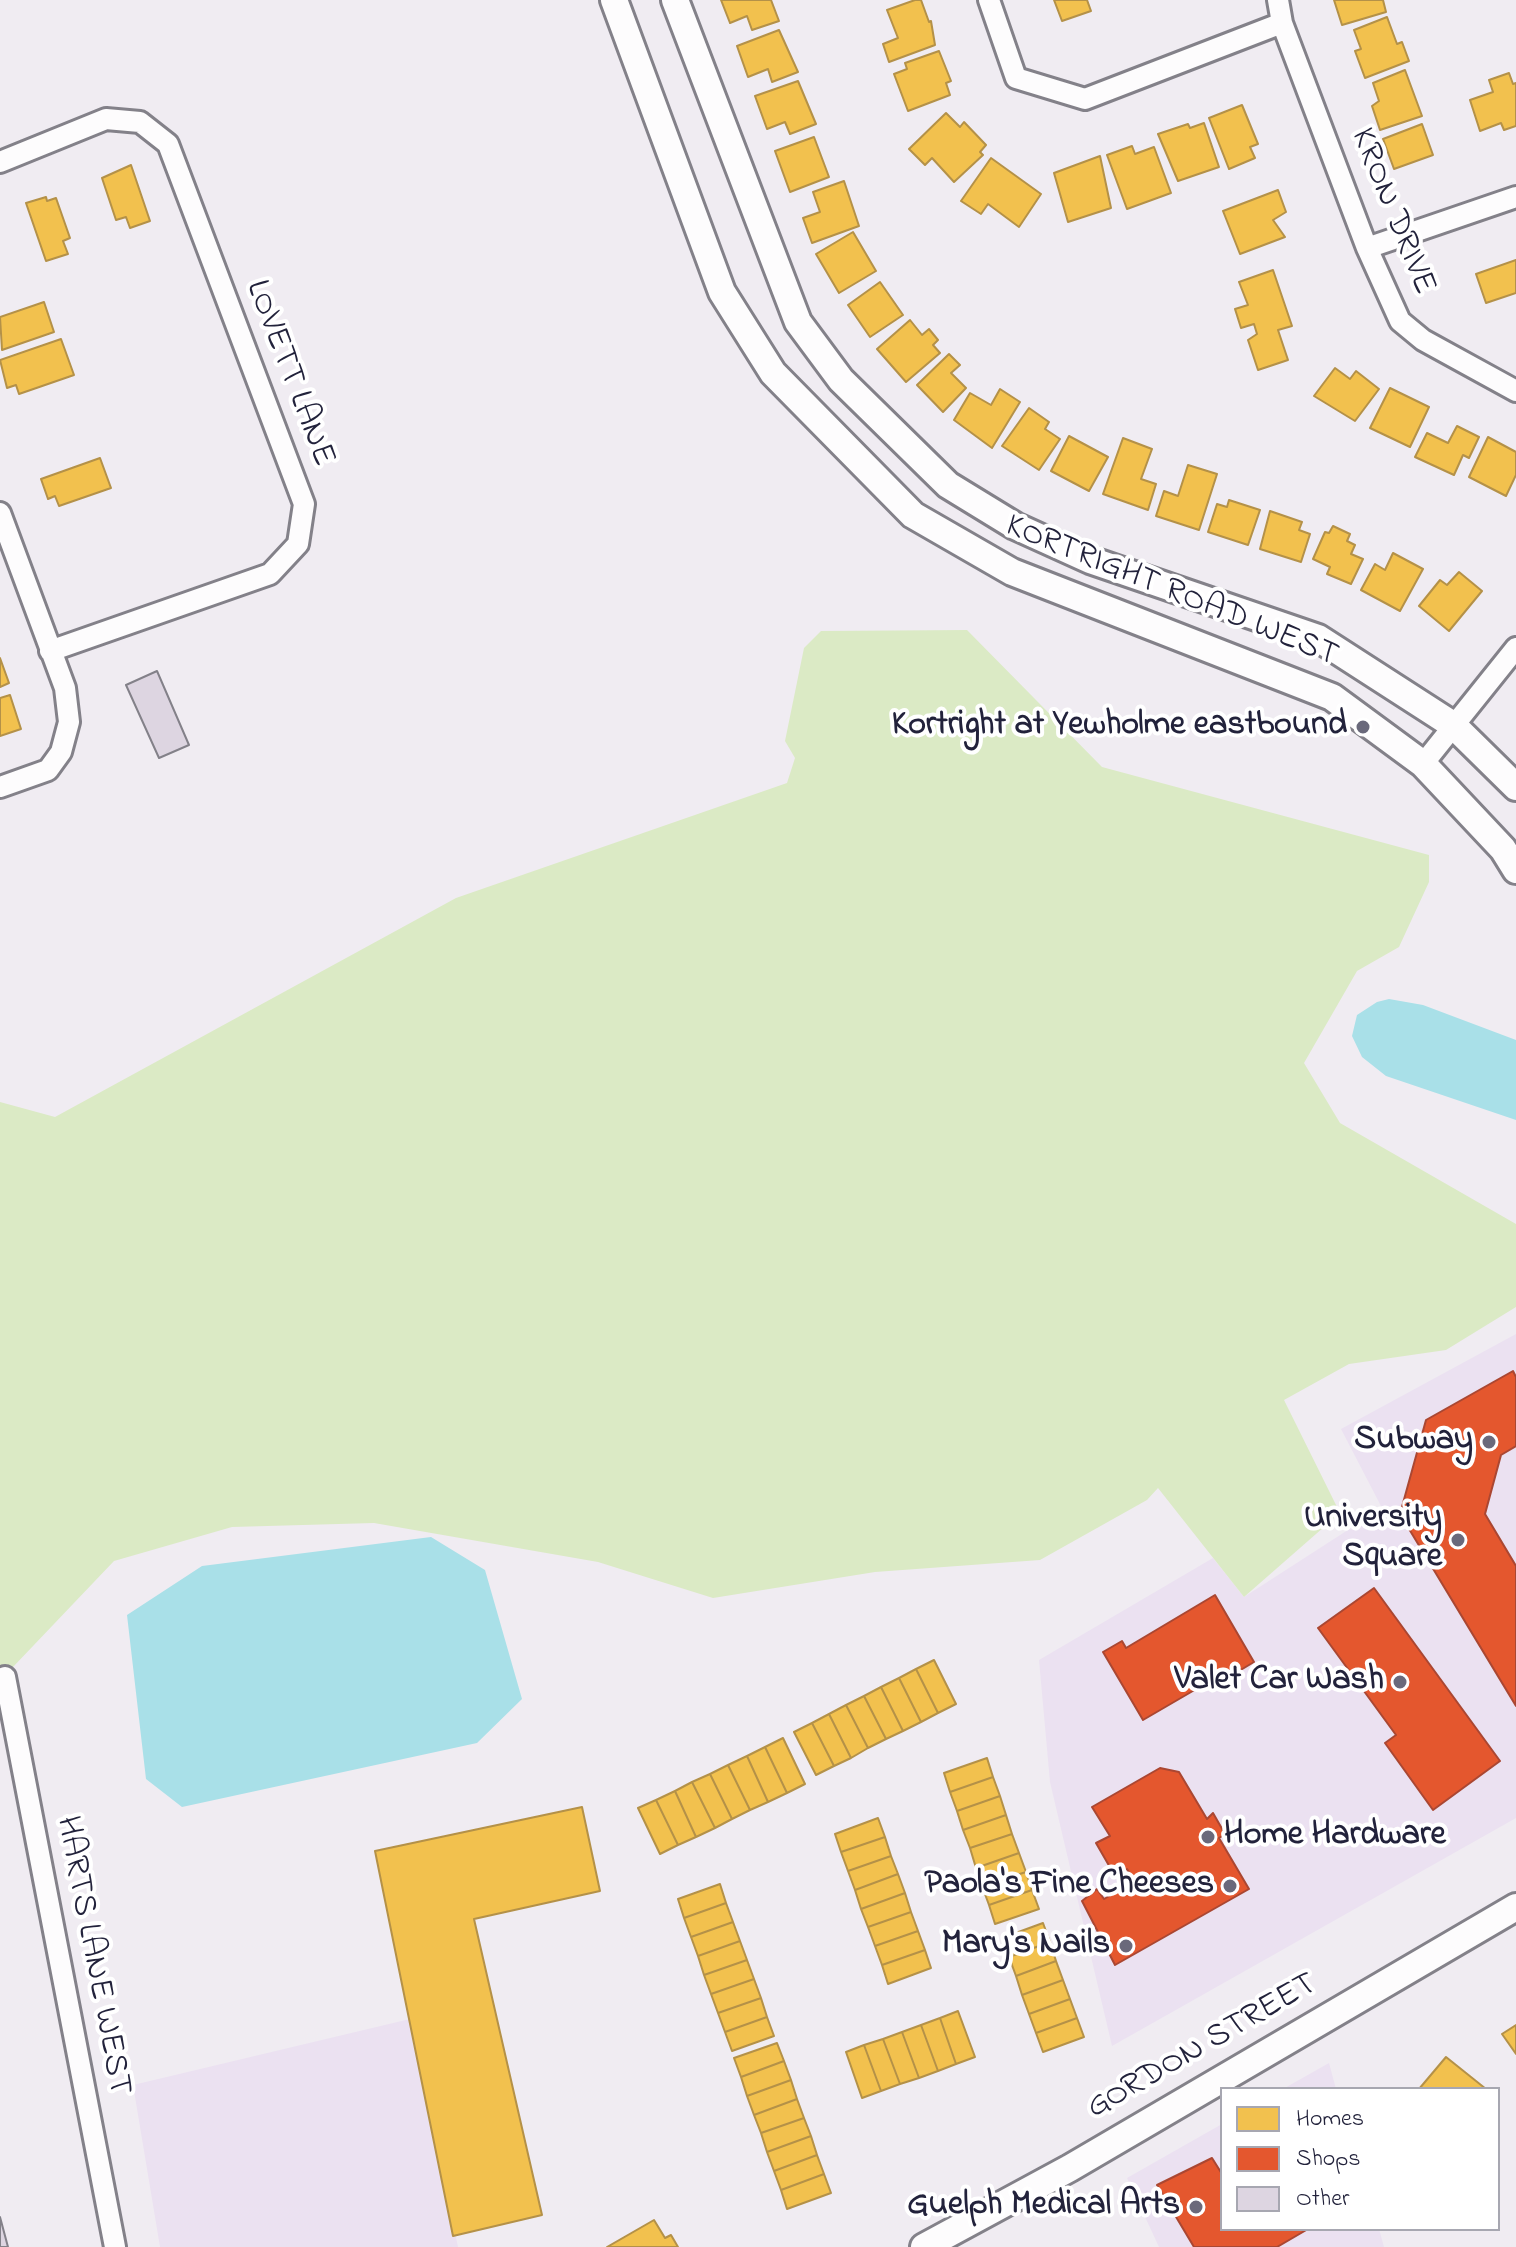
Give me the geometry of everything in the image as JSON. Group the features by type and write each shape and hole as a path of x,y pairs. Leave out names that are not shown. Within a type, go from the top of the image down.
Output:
{"street":[{"name":"KORTRIGHT ROAD WEST","path":"614,0 722,292 773,373 913,515 1012,572 1332,697 1423,764 1503,849 1516,870"},
{"name":"KORTRIGHT ROAD WEST","path":"675,0 798,322 841,380 948,485 1015,526 1090,560 1318,638 1453,725 1516,787"},
{"path":"989,0 1016,78 1085,99 1282,23"},
{"name":"KRON DRIVE","path":"1278,0 1282,23 1367,248 1400,321 1423,340 1516,391"},
{"name":"LOVETT LANE","path":"0,162 106,119 140,122 168,144 304,504 298,544 270,574 50,651"},
{"path":"1367,248 1516,197"},
{"path":"0,513 65,688 69,722 61,752 48,770 0,787"},
{"path":"1423,764 1516,648"},
{"name":"HARTS LANE WEST","path":"5,1677 115,2247"},
{"name":"GORDON STREET","path":"924,2247 1070,2168 1516,1907"}],"shaded area":[{"path":"1516,1334 1516,1818 1112,2046 1050,1782 1039,1660 1213,1558 1244,1597 1382,1508 1341,1429"},
{"path":"410,2019 458,2247 160,2247 133,2085"},
{"path":"1329,2063 1335,2087 1287,2087"},
{"path":"1220,2125 1220,2231 1380,2231 1384,2247 1159,2247 1127,2178"}],"green space":[{"path":"967,630 1102,767 1429,855 1429,882 1399,947 1357,971 1304,1063 1340,1123 1516,1224 1516,1307 1446,1350 1349,1364 1284,1400 1340,1513 1244,1597 1158,1488 1147,1500 1040,1560 875,1572 713,1598 598,1562 374,1523 232,1527 114,1561 13,1667 0,1670 0,1102 55,1117 456,898 787,783 795,758 785,741 804,648 821,631"}],"water":[{"path":"1389,999 1423,1005 1516,1040 1516,1120 1386,1076 1362,1057 1352,1036 1357,1015 1377,1002"},
{"path":"431,1537 485,1570 522,1699 477,1743 182,1807 146,1779 127,1615 202,1566"}],"building: Homes":[{"path":"721,0 771,0 779,21 752,30 747,16 730,23"},
{"path":"921,0 931,21 935,45 889,62 883,44 898,38 887,10"},
{"path":"1054,0 1087,0 1091,11 1062,21"},
{"path":"1334,0 1383,0 1386,12 1342,25"},
{"path":"1387,17 1397,44 1402,42 1409,61 1365,78 1355,51 1361,49 1354,30"},
{"path":"779,30 798,72 772,82 768,69 748,77 737,46"},
{"path":"939,51 951,81 946,83 950,95 908,111 894,74 907,69 905,63"},
{"path":"1405,70 1422,116 1380,130 1372,106 1379,101 1373,83"},
{"path":"1509,73 1513,84 1516,83 1516,126 1504,130 1501,123 1480,131 1470,100 1493,92 1489,80"},
{"path":"798,81 816,124 790,134 785,122 767,129 755,96"},
{"path":"1242,105 1258,144 1250,147 1255,158 1229,169 1209,118"},
{"path":"946,113 960,127 964,122 986,145 980,152 983,155 954,182 932,158 925,165 909,149"},
{"path":"1204,123 1219,167 1178,181 1158,134 1188,124 1190,128"},
{"path":"1422,124 1433,155 1394,169 1383,139"},
{"path":"814,137 829,177 790,192 775,151"},
{"path":"1132,146 1135,154 1154,147 1171,193 1127,209 1107,155"},
{"path":"1100,156 1111,208 1068,222 1054,173"},
{"path":"991,158 1041,194 1019,227 988,204 981,214 961,201"},
{"path":"131,165 150,221 130,228 126,217 116,220 102,178"},
{"path":"844,181 859,226 812,243 803,218 820,212 813,192"},
{"path":"1278,190 1286,212 1273,220 1285,237 1240,254 1223,211"},
{"path":"46,197 47,201 56,198 70,238 63,241 68,254 46,261 26,203"},
{"path":"853,232 876,271 839,293 816,254"},
{"path":"1516,260 1516,293 1486,303 1476,274"},
{"path":"1273,270 1292,326 1278,330 1288,360 1258,370 1248,340 1257,334 1254,324 1241,328 1235,309 1248,305 1239,282"},
{"path":"880,282 903,315 870,337 848,305"},
{"path":"44,302 54,332 2,350 0,317"},
{"path":"910,320 922,335 929,329 938,340 933,345 940,353 906,382 877,349"},
{"path":"61,339 74,375 19,394 16,385 7,388 0,360"},
{"path":"949,354 960,365 951,373 966,388 943,412 917,385"},
{"path":"1335,368 1350,379 1356,371 1379,389 1355,421 1314,396"},
{"path":"1390,388 1429,407 1410,447 1370,428"},
{"path":"1000,389 1020,402 992,448 954,420 970,393 991,405"},
{"path":"1029,408 1049,422 1045,429 1060,439 1039,470 1002,446"},
{"path":"1457,426 1479,437 1469,458 1463,455 1454,475 1415,457 1427,433 1448,443"},
{"path":"1069,436 1108,457 1089,491 1051,471"},
{"path":"1488,437 1516,452 1516,475 1506,496 1469,477"},
{"path":"1123,438 1152,449 1141,479 1156,484 1148,510 1103,494"},
{"path":"100,458 111,488 59,506 55,496 48,499 41,479"},
{"path":"1188,465 1217,474 1199,530 1156,516 1164,491 1178,496"},
{"path":"1229,500 1260,510 1248,545 1208,532 1217,504 1227,507"},
{"path":"1270,511 1302,522 1299,530 1310,534 1301,562 1260,549"},
{"path":"1333,526 1350,534 1347,541 1355,545 1351,554 1363,559 1351,584 1327,574 1330,567 1313,559 1325,532 1329,533"},
{"path":"1393,553 1423,569 1400,611 1361,590 1375,564 1385,570"},
{"path":"1459,572 1482,591 1449,631 1419,606 1440,580 1447,585"},
{"path":"0,658 9,683 0,687"},
{"path":"10,695 21,729 0,736 0,698"},
{"path":"934,1660 956,1704 938,1713 916,1669"},
{"path":"916,1669 938,1713 921,1722 899,1678"},
{"path":"899,1678 921,1722 903,1731 881,1687"},
{"path":"881,1687 903,1731 886,1739 864,1696"},
{"path":"864,1696 886,1739 868,1748 846,1705"},
{"path":"846,1705 868,1748 851,1758 829,1714"},
{"path":"829,1714 851,1758 834,1766 812,1723"},
{"path":"812,1723 834,1766 816,1775 794,1732"},
{"path":"783,1738 805,1784 787,1793 765,1747"},
{"path":"765,1747 787,1793 768,1802 747,1756"},
{"path":"747,1756 768,1802 750,1810 728,1765"},
{"path":"987,1758 993,1777 950,1792 944,1773"},
{"path":"728,1765 750,1810 732,1819 710,1774"},
{"path":"710,1774 732,1819 715,1828 692,1782"},
{"path":"993,1777 1000,1796 957,1811 950,1792"},
{"path":"692,1782 715,1828 696,1837 675,1791"},
{"path":"675,1791 696,1837 678,1845 656,1800"},
{"path":"1000,1796 1006,1815 963,1830 957,1811"},
{"path":"656,1800 678,1845 660,1854 638,1808"},
{"path":"582,1807 600,1891 474,1919 542,2215 453,2236 375,1851"},
{"path":"1006,1815 1012,1834 970,1848 963,1830"},
{"path":"878,1818 885,1837 841,1852 835,1834"},
{"path":"1012,1834 1019,1853 976,1868 970,1848"},
{"path":"885,1837 891,1856 848,1871 841,1852"},
{"path":"1019,1853 1026,1872 982,1886 976,1868"},
{"path":"891,1856 898,1874 855,1890 848,1871"},
{"path":"1026,1872 1032,1890 989,1905 982,1886"},
{"path":"898,1874 905,1893 861,1909 855,1890"},
{"path":"720,1884 726,1903 684,1918 678,1899"},
{"path":"1032,1890 1039,1909 995,1924 989,1905"},
{"path":"905,1893 911,1912 868,1927 861,1909"},
{"path":"726,1903 733,1922 691,1937 684,1918"},
{"path":"911,1912 918,1931 875,1946 868,1927"},
{"path":"733,1922 740,1941 698,1956 691,1937"},
{"path":"1043,1923 1050,1942 1009,1957 1002,1938"},
{"path":"918,1931 925,1950 882,1965 875,1946"},
{"path":"740,1941 747,1960 704,1975 698,1956"},
{"path":"1050,1942 1056,1961 1016,1976 1009,1957"},
{"path":"925,1950 931,1968 888,1984 882,1965"},
{"path":"747,1960 754,1979 711,1994 704,1975"},
{"path":"1056,1961 1063,1980 1022,1995 1016,1976"},
{"path":"754,1979 761,1998 718,2013 711,1994"},
{"path":"1063,1980 1070,1999 1029,2014 1022,1995"},
{"path":"761,1998 767,2017 725,2032 718,2013"},
{"path":"1070,1999 1077,2018 1036,2033 1029,2014"},
{"path":"958,2011 975,2057 956,2064 940,2018"},
{"path":"767,2017 774,2036 732,2051 725,2032"},
{"path":"940,2018 956,2064 938,2071 921,2025"},
{"path":"1077,2018 1084,2037 1043,2052 1036,2033"},
{"path":"921,2025 938,2071 919,2078 902,2032"},
{"path":"1516,2025 1516,2054 1502,2034"},
{"path":"902,2032 919,2078 900,2084 883,2039"},
{"path":"883,2039 900,2084 881,2091 864,2045"},
{"path":"777,2043 784,2061 741,2077 734,2058"},
{"path":"864,2045 881,2091 862,2098 846,2052"},
{"path":"1446,2057 1484,2087 1421,2087"},
{"path":"784,2061 791,2080 747,2096 741,2077"},
{"path":"791,2080 797,2099 754,2115 747,2096"},
{"path":"797,2099 804,2118 761,2133 754,2115"},
{"path":"804,2118 811,2136 767,2152 761,2133"},
{"path":"811,2136 817,2155 774,2171 767,2152"},
{"path":"817,2155 824,2174 781,2190 774,2171"},
{"path":"824,2174 831,2193 787,2209 781,2190"},
{"path":"654,2220 665,2238 671,2235 678,2247 607,2247"}],"building: Shops":[{"name":"University Square","path":"1513,1371 1516,1377 1516,1446 1501,1455 1485,1514 1516,1566 1516,1706 1400,1514 1426,1420"},
{"name":"Valet Car Wash","path":"1374,1588 1500,1761 1433,1810 1385,1743 1396,1735 1318,1628"},
{"path":"1215,1595 1254,1662 1214,1686 1210,1681 1143,1720 1103,1652 1122,1641 1126,1648"},
{"path":"1160,1768 1179,1772 1207,1819 1213,1813 1225,1834 1219,1838 1249,1889 1115,1965 1082,1901 1097,1889 1104,1899 1125,1887 1132,1895 1141,1890 1127,1869 1115,1876 1096,1843 1110,1836 1092,1807"},
{"name":"Guelph Medical Arts","path":"1212,2158 1220,2171 1220,2231 1305,2231 1277,2247 1194,2247 1157,2185"}],"building: Other":[{"path":"157,671 189,745 159,758 126,685"},
{"path":"0,2217 8,2247 0,2247"}],"place":[{"name":"Kortright at Yewholme eastbound","path":"1363,727"},
{"name":"Subway","path":"1489,1442"},
{"name":"University Square","path":"1458,1540"},
{"name":"Valet Car Wash","path":"1400,1682"},
{"name":"Home Hardware","path":"1208,1837"},
{"name":"Paola's Fine Cheeses","path":"1230,1886"},
{"name":"Mary's Nails","path":"1126,1946"},
{"name":"Guelph Medical Arts","path":"1196,2207"}]}
